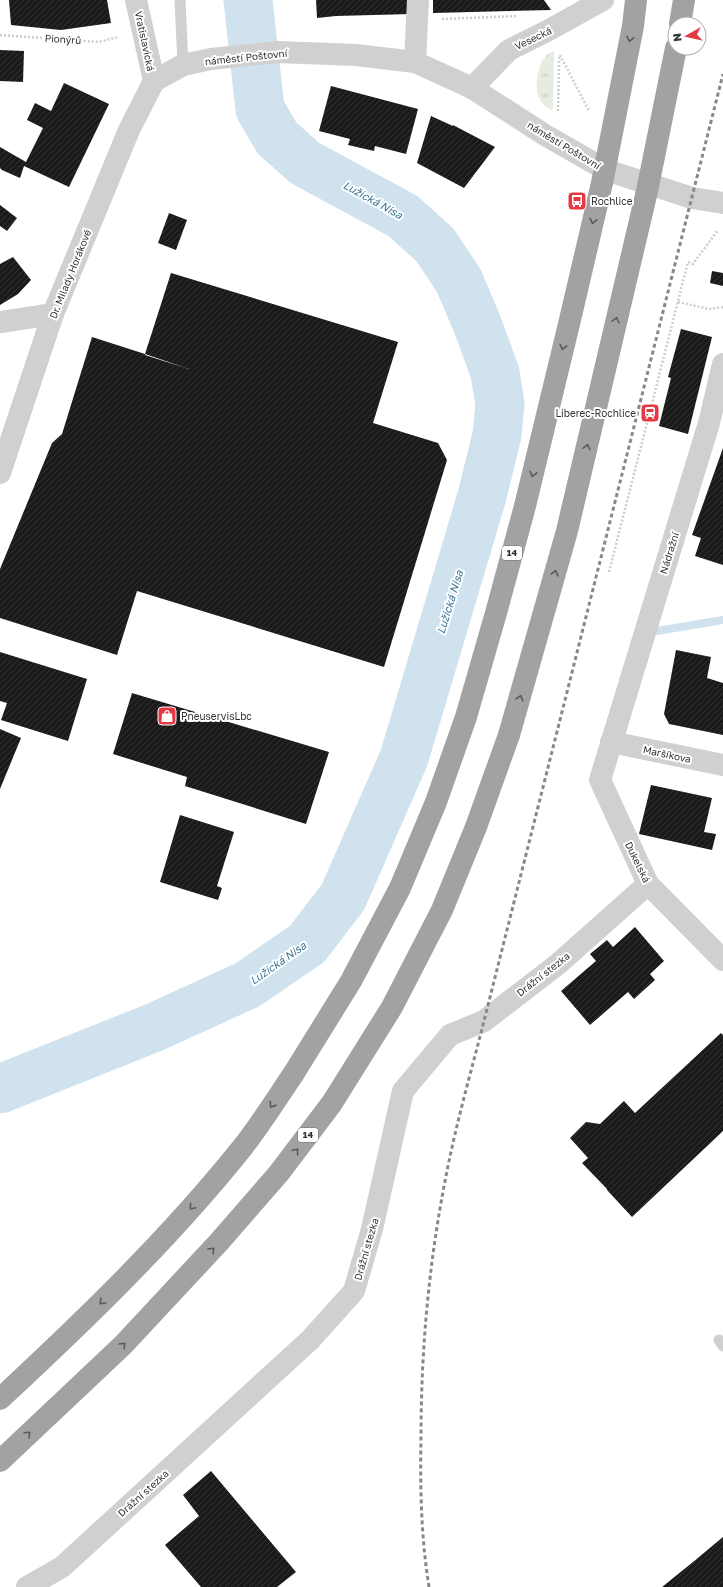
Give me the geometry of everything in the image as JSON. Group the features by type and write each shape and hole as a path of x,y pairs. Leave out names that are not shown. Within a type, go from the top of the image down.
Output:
{"highway":[{"path":"681,16 684,0"},
{"name":"14","path":"0,1399 86,1318 184,1217 242,1147 294,1073 351,982 400,888 436,802 466,716 500,598 567,331 602,183 637,5"},
{"name":"14","path":"0,1461 123,1346 219,1242 279,1173 332,1103 392,1007 442,910 476,827 509,735 567,531 647,191 674,56"}],"street":[{"name":"Vratislavická","path":"136,0 154,81"},
{"path":"415,62 418,0"},
{"name":"Vesecká","path":"472,88 509,50 603,0"},
{"name":"náměstí Poštovní","path":"154,81 183,65 211,59 278,52 356,55 415,62 472,88 545,135 606,170 692,198 723,203"},
{"name":"Dr. Milady Horákové","path":"0,473 53,314 129,130 154,81"},
{"path":"0,322 53,314"},
{"name":"Nádražní","path":"610,742 709,423 723,364"},
{"name":"Maršíkova","path":"610,742 723,765"},
{"name":"Dukelská","path":"610,742 600,780 648,884 723,960"},
{"name":"Drážní stezka","path":"27,1587 62,1568 310,1340 354,1291 372,1229 402,1091 450,1035 484,1020 558,964 648,884"}],"lane":[{"path":"180,0 183,65"},
{"path":"632,0 637,5"}],"path":[{"path":"439,19 520,16"},
{"name":"Pionýrů","path":"0,35 98,42 125,35"},
{"path":"560,55 558,60 557,111 560,113"},
{"path":"609,572 688,262 693,264 718,230"},
{"path":"678,302 709,309 723,308"}],"green space":[{"path":"554,51 553,110 546,107 541,101 538,94 537,77 542,62 547,55"}],"building":[{"path":"9,0 107,0 111,23 61,30 11,25"},
{"path":"316,0 412,0 412,14 317,18"},
{"path":"433,0 544,0 551,10 433,13"},
{"path":"0,50 24,51 23,82 0,81"},
{"path":"64,83 109,104 69,187 24,166 20,178 2,170 0,168 0,147 26,162 43,128 27,120 35,103 51,111"},
{"path":"331,86 418,109 406,154 375,146 374,151 348,145 350,139 319,131"},
{"path":"431,116 453,125 495,147 464,188 417,163"},
{"path":"0,205 17,218 7,231 0,226"},
{"path":"169,213 187,220 176,250 158,243"},
{"path":"13,257 31,280 18,294 0,305 0,264"},
{"path":"712,271 723,273 723,286 710,283"},
{"path":"171,273 398,342 373,423 438,443 447,460 384,667 137,591 117,655 0,618 0,569 52,443 62,434 92,337 145,354","holes":["145,354 189,369 145,355"]},
{"path":"681,329 712,337 688,434 659,426 671,378 668,377"},
{"path":"723,448 723,565 695,556 701,538 692,535"},
{"path":"676,650 711,657 707,678 723,683 723,735 669,724 664,714"},
{"path":"0,652 87,679 68,741 1,720 7,703 0,701"},
{"path":"132,693 329,752 306,824 185,786 187,777 113,754"},
{"path":"0,729 21,738 0,789"},
{"path":"651,785 712,798 704,832 716,834 712,850 639,834"},
{"path":"180,815 234,832 217,886 222,888 218,900 160,882"},
{"path":"635,927 664,961 650,974 655,980 634,999 628,992 590,1025 561,991 596,961 590,954 607,940 613,947"},
{"path":"721,1033 723,1035 723,1131 632,1217 582,1163 588,1158 570,1138 586,1122 600,1124 624,1101 635,1113"},
{"path":"211,1471 296,1572 277,1587 201,1587 165,1545 199,1516 183,1495"},
{"path":"723,1537 723,1587 662,1587 693,1562"}],"waterway":[{"name":"Lužická Nisa","path":"0,1089 155,1027 247,985 307,944 343,897 404,758 482,496 497,435 500,404 495,373 478,326 459,281 435,245 403,216 305,163 277,138 260,109 248,0"},
{"path":"657,631 723,620"}],"railway":[{"path":"429,1587 424,1550 421,1493 421,1404 427,1306 435,1241 446,1176 459,1118 723,74"}],"place":[{"name":"Rochlice","path":"577,201"},
{"name":"Liberec-Rochlice","path":"650,413"},
{"name":"PneuservisLbc","path":"167,716"}]}
